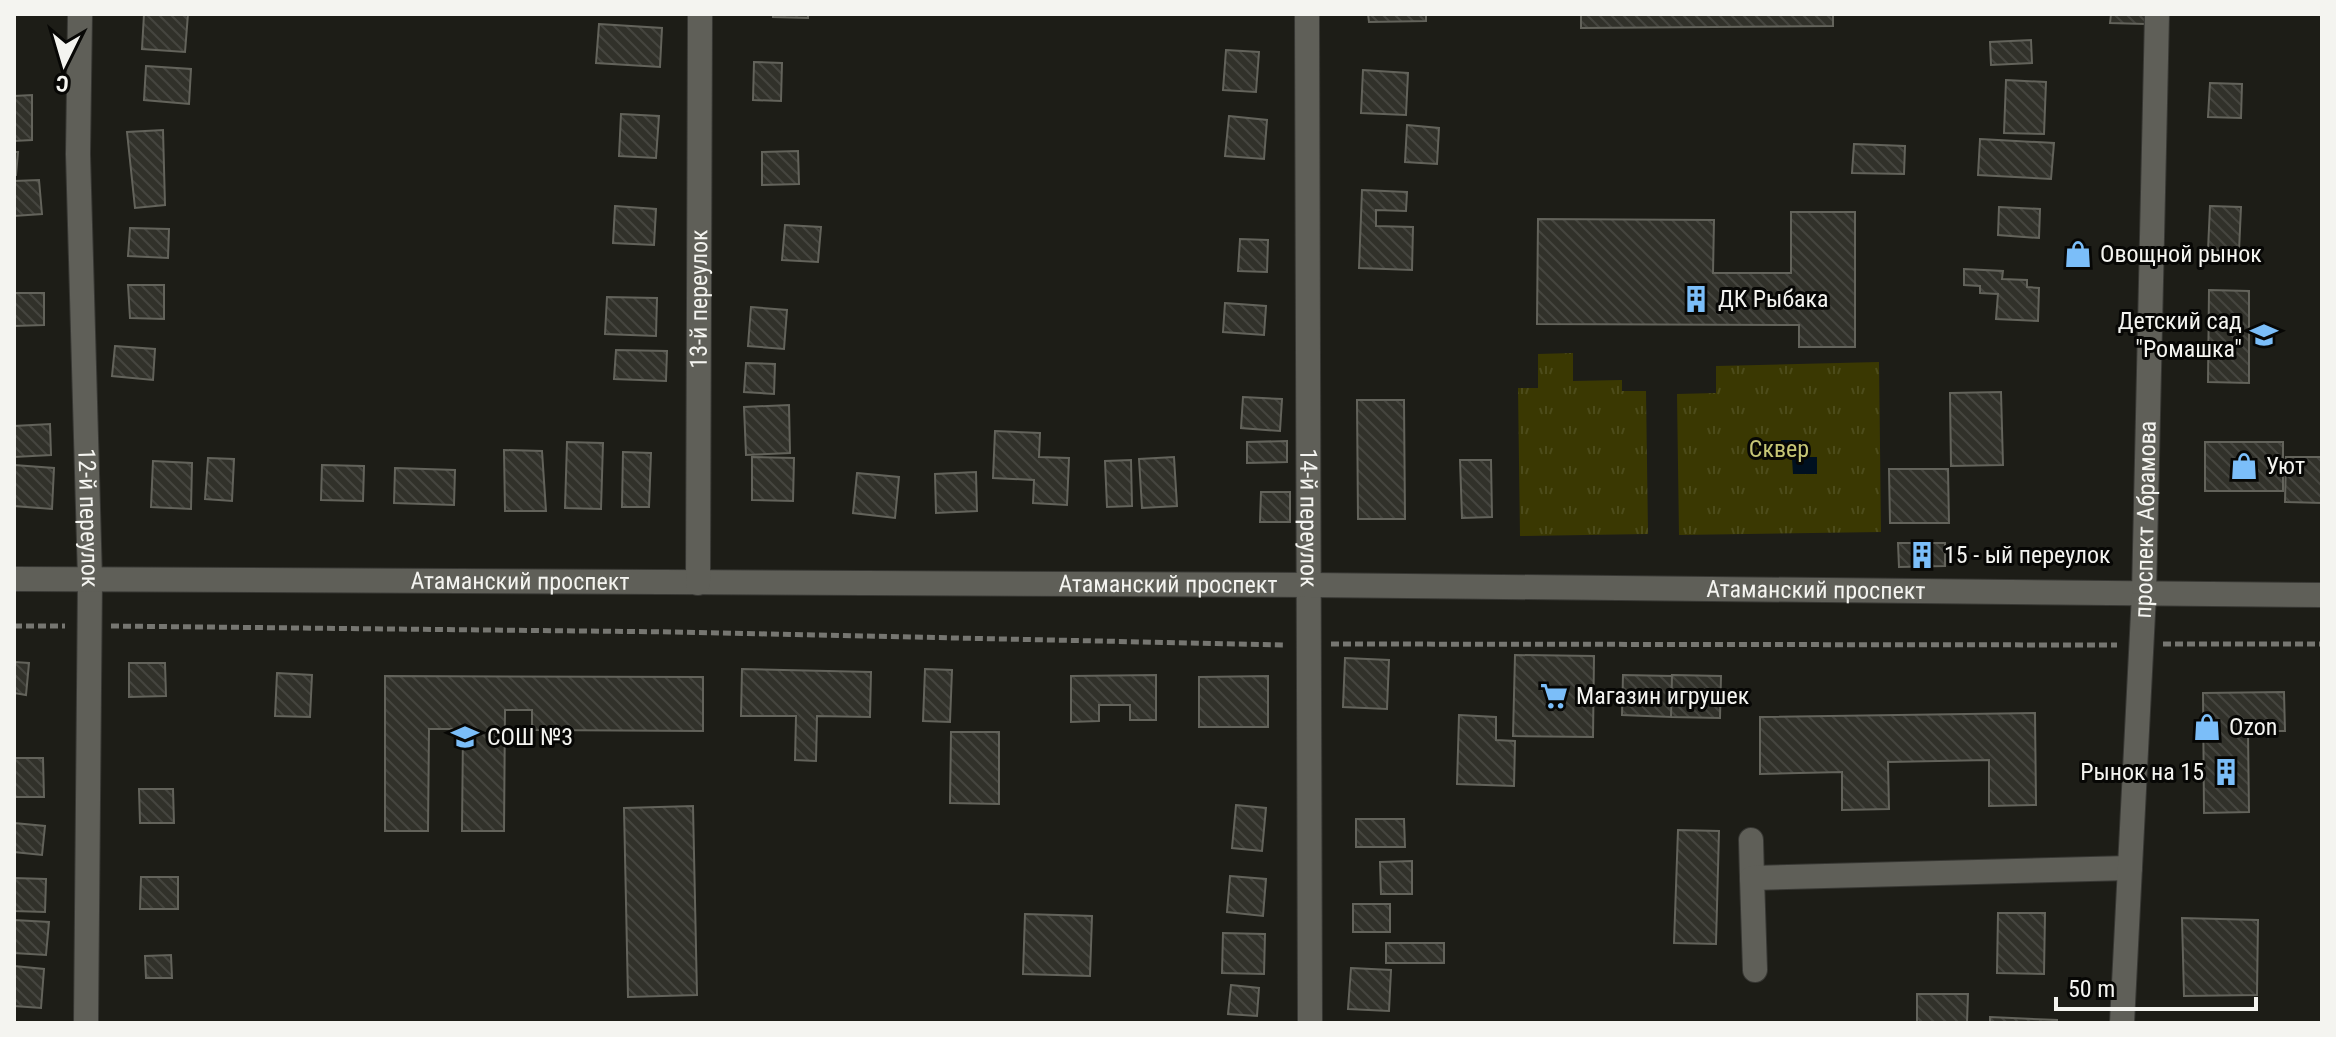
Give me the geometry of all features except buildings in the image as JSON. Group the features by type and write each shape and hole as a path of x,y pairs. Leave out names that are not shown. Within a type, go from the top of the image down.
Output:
{"street":[{"name":"12-й переулок","path":"80,14 78,154 90,579 86,1023"},
{"name":"13-й переулок","path":"698,583 700,14"},
{"name":"14-й переулок","path":"1307,14 1310,1023"},
{"name":"проспект Абрамова","path":"2122,1023 2144,594 2157,14"},
{"name":"Атаманский проспект","path":"14,579 1311,585 2322,595"},
{"path":"1751,840 1755,970"},
{"path":"1752,878 2130,868"}],"path":[{"path":"14,626 690,632 1270,646 2322,644"}],"green space":[{"path":"1573,353 1573,381 1622,380 1622,391 1646,391 1648,534 1520,536 1518,388 1538,388 1538,354"},
{"name":"Сквер","path":"1879,362 1881,532 1679,535 1677,394 1716,393 1716,366"}],"water":[{"path":"1781,440 1802,440 1802,457 1817,457 1817,474 1793,474 1792,458 1781,458"}],"place":[{"name":"Овощной рынок","path":"2078,254"},
{"name":"ДК Рыбака","path":"1696,299"},
{"name":"Детский сад \"Ромашка\"","path":"2264,335"},
{"name":"Уют","path":"2244,466"},
{"name":"15 - ый переулок","path":"1922,555"},
{"name":"Магазин игрушек","path":"1554,696"},
{"name":"Ozon","path":"2207,727"},
{"name":"СОШ №3","path":"465,737"},
{"name":"Рынок на 15","path":"2226,772"}]}
